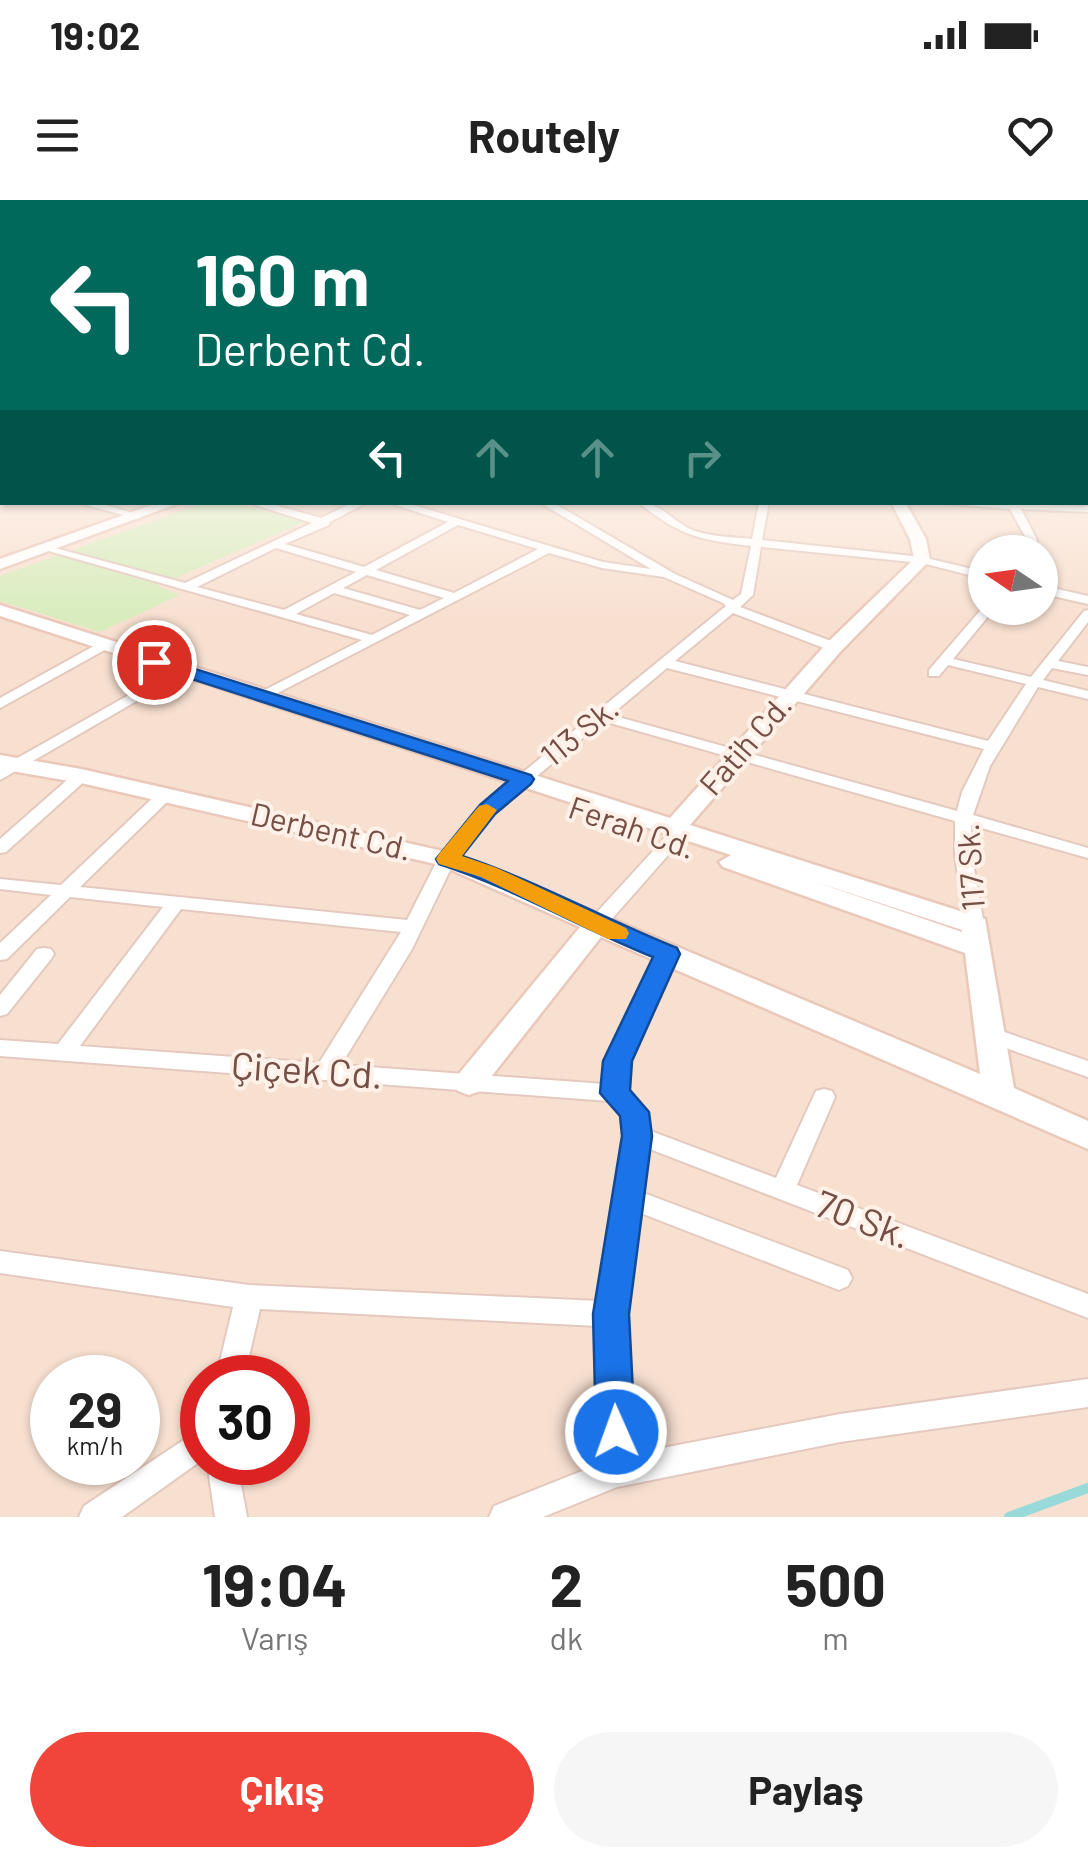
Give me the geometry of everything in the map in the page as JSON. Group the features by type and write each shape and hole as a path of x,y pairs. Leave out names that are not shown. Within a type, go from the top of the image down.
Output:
{"street":[{"path":"92,505 138,516"},
{"path":"0,564 168,505"},
{"path":"261,505 325,522"},
{"path":"189,586 357,505"},
{"path":"402,505 544,550 602,565 672,576"},
{"path":"553,505 672,576 727,600 734,609 834,646"},
{"path":"647,505 688,532 759,544 922,560 968,572"},
{"name":"113 Sk.","path":"325,1072 414,927 448,859 488,809 748,595 764,505"},
{"path":"900,505 918,539 922,560"},
{"path":"1014,505 1029,535"},
{"path":"1028,505 1088,509"},
{"path":"286,614 458,521"},
{"path":"276,545 452,596"},
{"path":"44,548 370,638"},
{"path":"264,696 544,550"},
{"name":"Fatih Cd.","path":"468,1082 738,754 834,646 922,560"},
{"path":"334,589 420,614"},
{"path":"1058,593 1088,600"},
{"name":"Ferah Cd.","path":"0,610 174,674 674,834 976,936"},
{"name":"117 Sk.","path":"999,1094 964,818 977,780 995,747 1034,684 1088,614"},
{"name":"Ferah Cd.","path":"0,622 97,648"},
{"path":"934,672 976,625"},
{"path":"0,704 97,648"},
{"path":"947,661 1088,696"},
{"path":"665,663 995,747"},
{"path":"1049,663 1088,671"},
{"path":"4,767 174,674"},
{"name":"Ferah Cd.","path":"174,674 264,696 518,784"},
{"path":"600,716 1088,853"},
{"name":"Derbent Cd.","path":"4,767 82,776 448,859 489,872 596,925 999,1094 1088,1136"},
{"path":"0,848 82,776"},
{"path":"0,954 165,795"},
{"path":"0,884 414,927"},
{"path":"63,1053 174,905"},
{"path":"0,1009 44,954"},
{"path":"617,1472 611,1314 637,1136 634,1112 615,1093 618,1061 668,954"},
{"path":"990,1035 1088,1069"},
{"name":"Çiçek Cd.","path":"0,1048 615,1093"},
{"path":"783,1190 824,1097"},
{"name":"70 Sk.","path":"637,1136 1088,1306"},
{"path":"628,1198 839,1278"},
{"path":"0,1262 249,1297 611,1314"},
{"path":"235,1355 249,1297"},
{"path":"505,1517 617,1472 840,1428 1088,1393"},
{"path":"94,1517 180,1458"},
{"path":"226,1485 231,1517"}],"shaded area":[{"path":"0,505 1088,505 1088,1517 0,1517"}],"green space":[{"path":"198,505 242,505 307,521 157,586 180,595 100,632 0,601 0,576"}],"waterway":[{"path":"1009,1517 1088,1488"}],"slow traffic":[{"path":"487,810 448,859 489,872 617,933"}],"route":[{"path":"154,662 523,779 488,809 448,859 489,872 596,925 668,954 618,1061 615,1093 634,1112 637,1136 611,1314 616,1432"}]}
